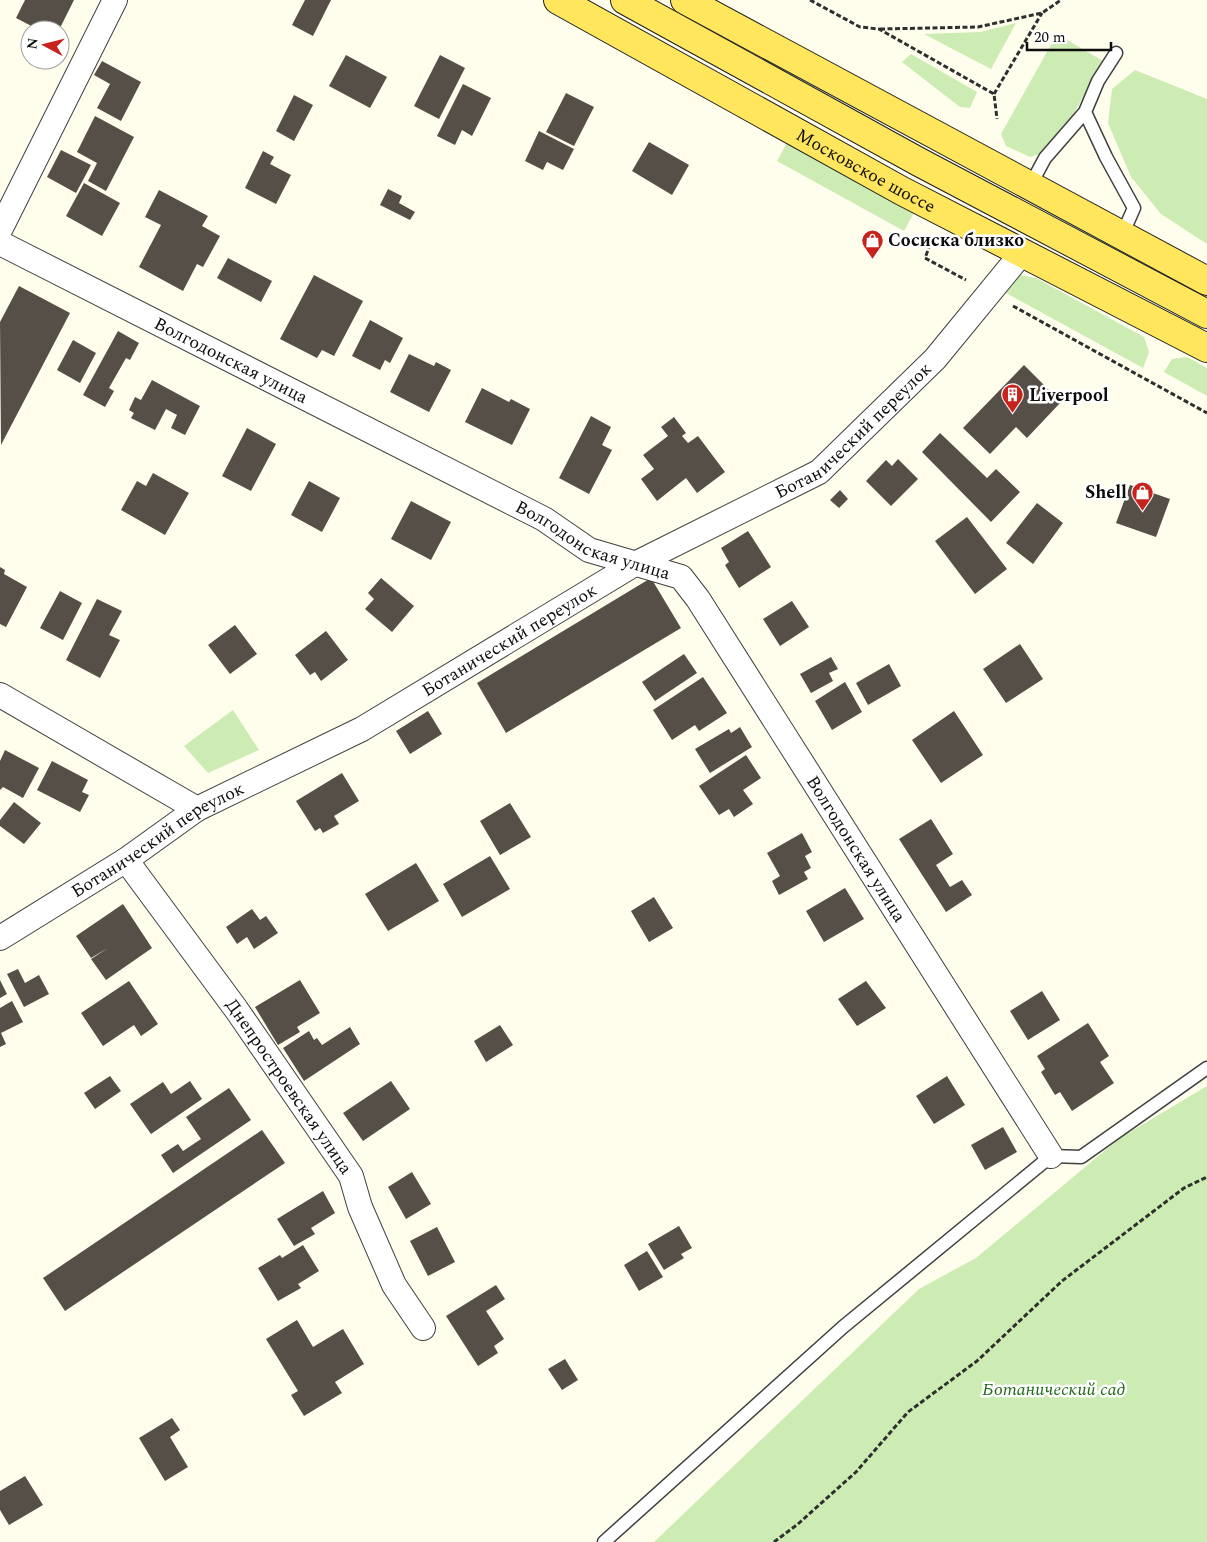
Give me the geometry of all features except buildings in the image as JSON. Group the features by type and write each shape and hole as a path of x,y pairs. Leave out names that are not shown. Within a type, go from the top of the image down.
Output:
{"main road":[{"name":"Московское шоссе","path":"558,0 902,191 1207,348"},
{"name":"Московское шоссе","path":"625,0 919,162 1207,314"},
{"path":"685,0 1207,281"}],"street":[{"path":"0,230 115,0"},
{"name":"Волгодонская улица","path":"0,243 544,519 589,550 633,565 681,577 698,599 1051,1156"},
{"name":"Ботанический переулок","path":"0,938 126,860 197,809 362,729 633,565 819,472 935,359 1022,252"},
{"path":"0,695 197,809"},
{"name":"Днепростроевская улица","path":"126,860 236,1009 351,1176 360,1207 394,1285 422,1328"}],"lane":[{"path":"1030,186 1045,158 1085,112 1098,81 1116,53"},
{"path":"1085,112 1106,157 1134,208 1122,235"},
{"path":"604,1542 843,1326 1051,1156 1081,1157 1207,1068"}],"path":[{"path":"810,0 818,2 860,27 879,29 978,27 1042,13 1062,0"},
{"path":"997,119 994,94 1042,13"},
{"path":"879,29 994,94"},
{"path":"935,233 925,258 1207,413"},
{"path":"774,1542 798,1524 856,1472 908,1412 977,1361 1062,1281 1184,1188 1207,1177"}],"green space":[{"path":"1016,23 991,69 924,34 980,32"},
{"path":"1057,34 1103,61 1069,122 1049,151 1030,157 1006,146 1001,134"},
{"path":"911,54 977,92 970,108 960,107 902,62"},
{"path":"1135,70 1207,99 1207,244 1161,214 1131,177 1108,123 1112,89"},
{"path":"790,137 917,207 904,231 777,161"},
{"path":"1020,275 1036,278 1144,337 1149,352 1143,368 1006,293"},
{"path":"1187,357 1207,368 1207,396 1164,372 1172,359"},
{"path":"233,710 259,750 208,773 184,746"},
{"name":"Ботанический сад","path":"1207,1086 1207,1542 654,1542 919,1289 976,1258 1120,1138"}],"place":[{"name":"Сосиска близко","path":"872,259"},
{"name":"Liverpool","path":"1013,414"},
{"name":"Shell","path":"1143,511"}]}
